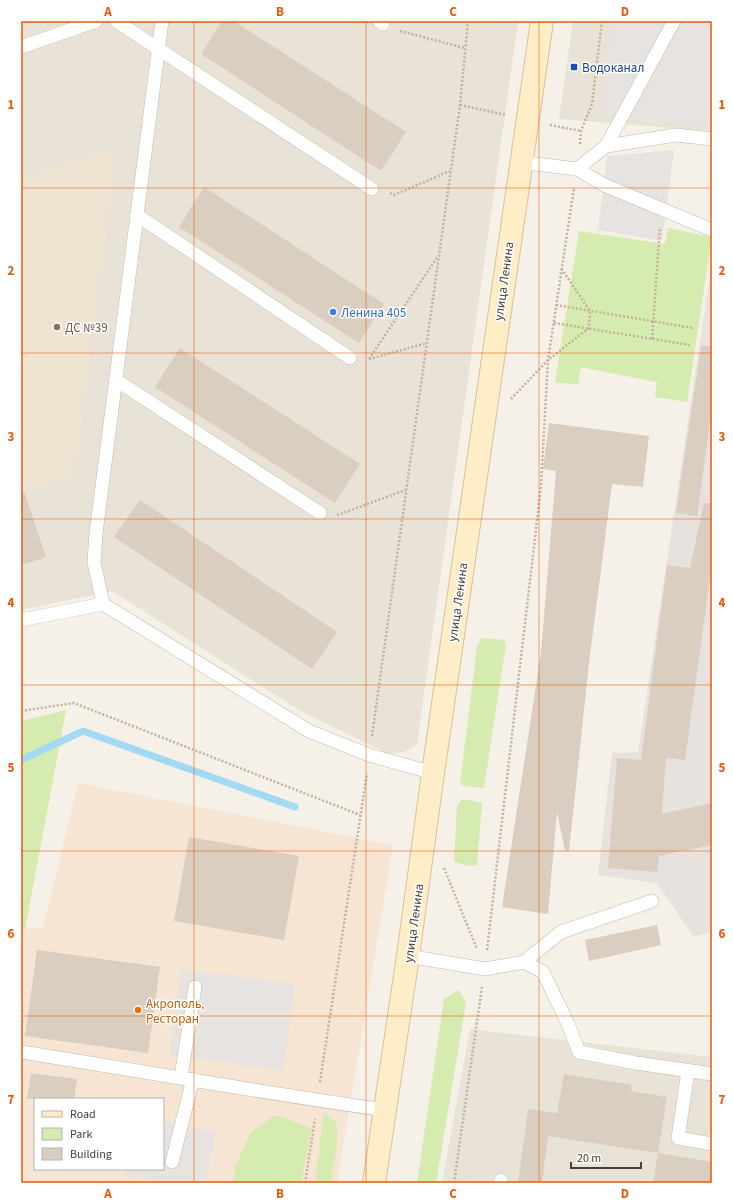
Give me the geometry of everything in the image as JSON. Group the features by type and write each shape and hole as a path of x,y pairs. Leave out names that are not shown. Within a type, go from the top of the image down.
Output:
{"main road":[{"name":"улица Ленина","path":"374,1183 408,956 520,162 542,21"}],"lane":[{"path":"21,46 96,21"},
{"path":"116,21 372,189"},
{"path":"103,604 94,562 96,533 162,21"},
{"path":"577,169 606,146 674,21"},
{"path":"606,146 676,135 712,139"},
{"path":"520,162 577,169 604,185 712,230"},
{"path":"137,215 350,358"},
{"path":"116,380 320,513"},
{"path":"21,620 103,604 309,731 369,755 433,772"},
{"path":"408,956 485,969 524,962 561,932 652,901"},
{"path":"524,962 543,972 568,1024 579,1052 688,1072 712,1074"},
{"path":"172,1162 187,1078 195,988"},
{"path":"21,1052 385,1110"},
{"path":"688,1072 678,1138 712,1144"}],"path":[{"path":"305,1183 369,755 427,343 460,105 468,21"},
{"path":"454,1183 485,969 541,486 548,360 577,169 581,131 592,104 602,21"},
{"path":"381,22 405,34 465,48"},
{"path":"372,189 394,194 450,171"},
{"path":"652,339 661,209"},
{"path":"369,359 439,254"},
{"path":"507,402 548,360 589,328 590,310 561,267"},
{"path":"556,305 693,328"},
{"path":"554,323 690,345"},
{"path":"350,358 369,359 427,343"},
{"path":"320,513 337,515 406,490"},
{"path":"21,711 74,703 360,816"},
{"path":"444,868 485,969"}],"shaded area":[{"path":"21,21 518,21 417,744 404,752 387,753 302,712 112,591 21,610"},
{"path":"573,21 712,21 712,131 559,119"},
{"path":"613,21 711,21 712,126 602,116"},
{"name":"ДС №39","path":"117,147 74,475 21,494 21,178"},
{"path":"674,150 662,241 598,230 607,156"},
{"path":"712,263 712,932 694,937 657,883 598,875 612,753 638,752"},
{"path":"78,783 393,845 337,1183 21,1183 21,929 43,928"},
{"path":"181,969 295,984 283,1070 170,1055"},
{"path":"470,1029 712,1057 712,1183 442,1183"},
{"path":"164,1120 216,1132 205,1183 159,1183 124,1175 126,1170 164,1170"},
{"path":"468,1172 509,1177 509,1183 467,1183"}],"green space":[{"path":"668,228 712,237 687,402 655,397 657,382 581,367 578,385 555,382 579,231 665,244"},
{"path":"481,639 504,640 506,644 484,788 460,784 477,646"},
{"path":"66,710 24,935 21,934 21,721"},
{"path":"462,799 482,803 477,865 469,866 454,862 457,806"},
{"path":"459,990 466,1003 436,1183 417,1183 444,999"},
{"path":"324,1113 332,1118 336,1123 336,1152 331,1183 315,1183"},
{"path":"275,1115 312,1128 301,1183 233,1183 235,1168 250,1133"}],"building":[{"path":"222,21 234,21 406,132 381,171 201,54"},
{"path":"204,187 384,304 359,343 179,227"},
{"path":"701,346 712,346 712,409 697,516 676,513"},
{"path":"180,348 360,464 335,503 155,387"},
{"path":"549,423 649,436 643,487 612,484 589,663 569,851 565,851 557,812 548,914 502,907 541,653 556,471 543,469"},
{"path":"24,491 46,557 21,565 21,492"},
{"path":"140,500 337,632 312,669 114,537"},
{"path":"704,503 712,503 712,563 685,760 666,758 662,814 712,803 712,845 659,856 657,872 608,868 617,758 641,760 667,565 690,568"},
{"path":"189,837 299,856 284,940 174,921"},
{"path":"657,925 661,945 589,961 585,940"},
{"path":"37,950 160,967 148,1053 25,1036"},
{"path":"31,1073 77,1079 74,1098 27,1099"},
{"path":"564,1074 632,1085 631,1091 667,1097 658,1153 548,1136 542,1183 518,1183 528,1109 557,1113"},
{"path":"658,1153 712,1162 712,1183 653,1183"}],"waterway":[{"path":"21,760 83,731 295,807"}],"place":[{"name":"Водоканал","path":"574,67"},
{"name":"Ленина 405","path":"333,312"},
{"name":"ДС №39","path":"57,327"},
{"name":"Акрополь, Ресторан","path":"138,1010"}]}
